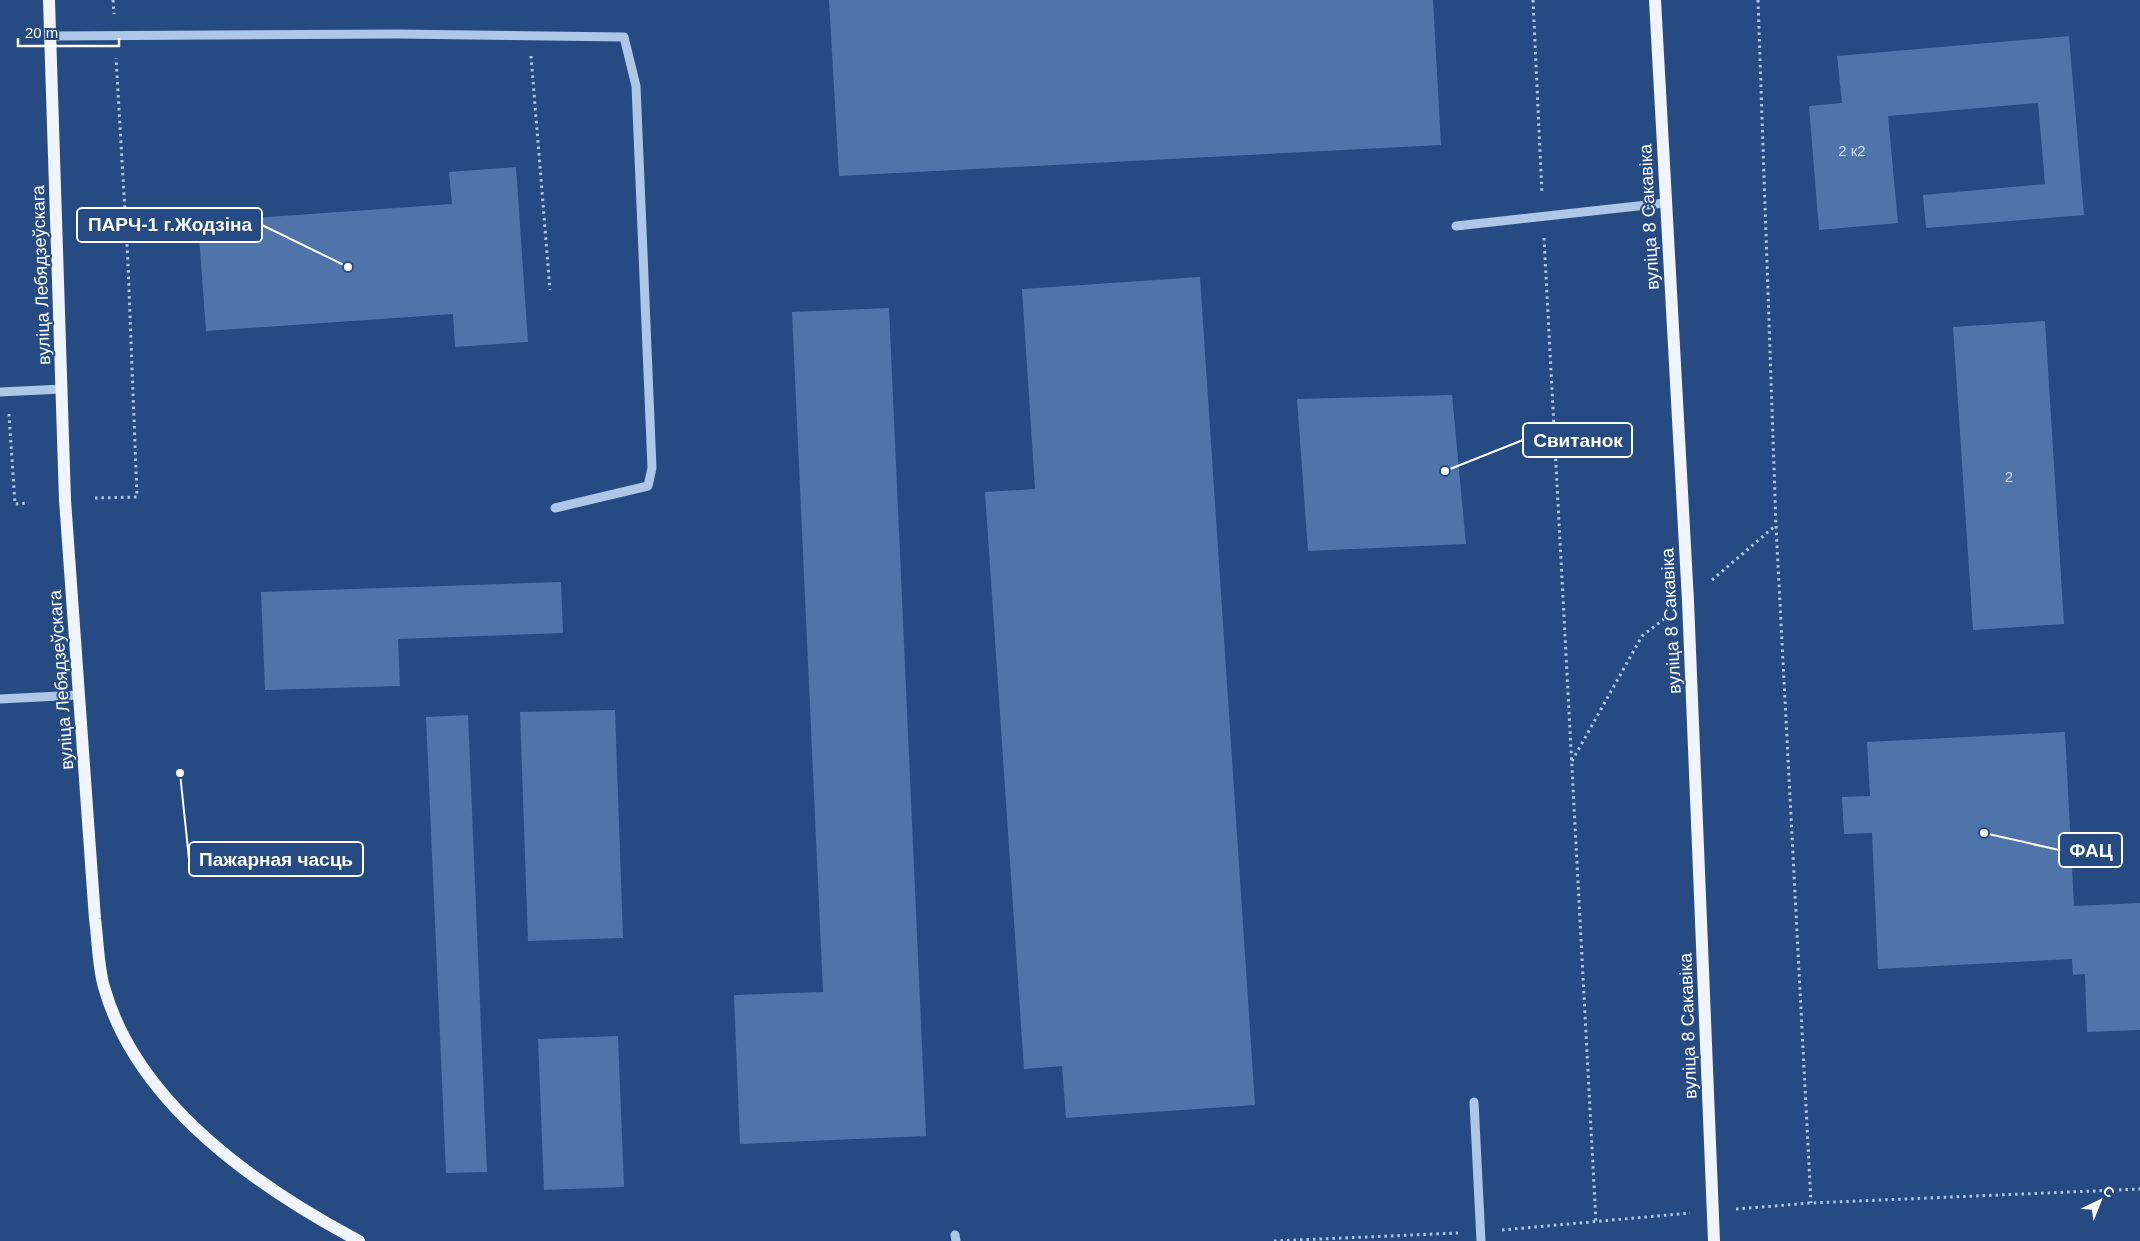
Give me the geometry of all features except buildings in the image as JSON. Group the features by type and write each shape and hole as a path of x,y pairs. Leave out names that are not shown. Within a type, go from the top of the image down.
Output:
{"main road":[{"name":"вуліца Лебядзеўскага","path":"49,0 65,500 95,919 104,986 124,1039 154,1082 191,1122 249,1174 316,1218 359,1241"},
{"name":"вуліца 8 Сакавіка","path":"1655,0 1688,601 1714,1241"}],"lane":[{"path":"51,36 397,34 624,38 636,86 652,468 648,486 556,508"},
{"path":"1456,226 1665,203"},
{"path":"4,391 62,389"},
{"path":"0,699 79,695"},
{"path":"1474,1102 1480,1237"}],"path":[{"path":"95,498 137,497 128,263 113,0"},
{"path":"1533,0 1542,216 1596,1223"},
{"path":"1758,0 1776,526 1811,1203"},
{"path":"529,36 550,290"},
{"path":"4,391 15,504 29,503"},
{"path":"1274,1241 1480,1237 1596,1223 1811,1203 2140,1189"}],"place":[{"name":"ПАРЧ-1 г.Жодзіна","path":"348,267"},
{"name":"Свитанок","path":"1445,471"},
{"name":"Пажарная часць","path":"180,773"},
{"name":"ФАЦ","path":"1984,833"}]}
